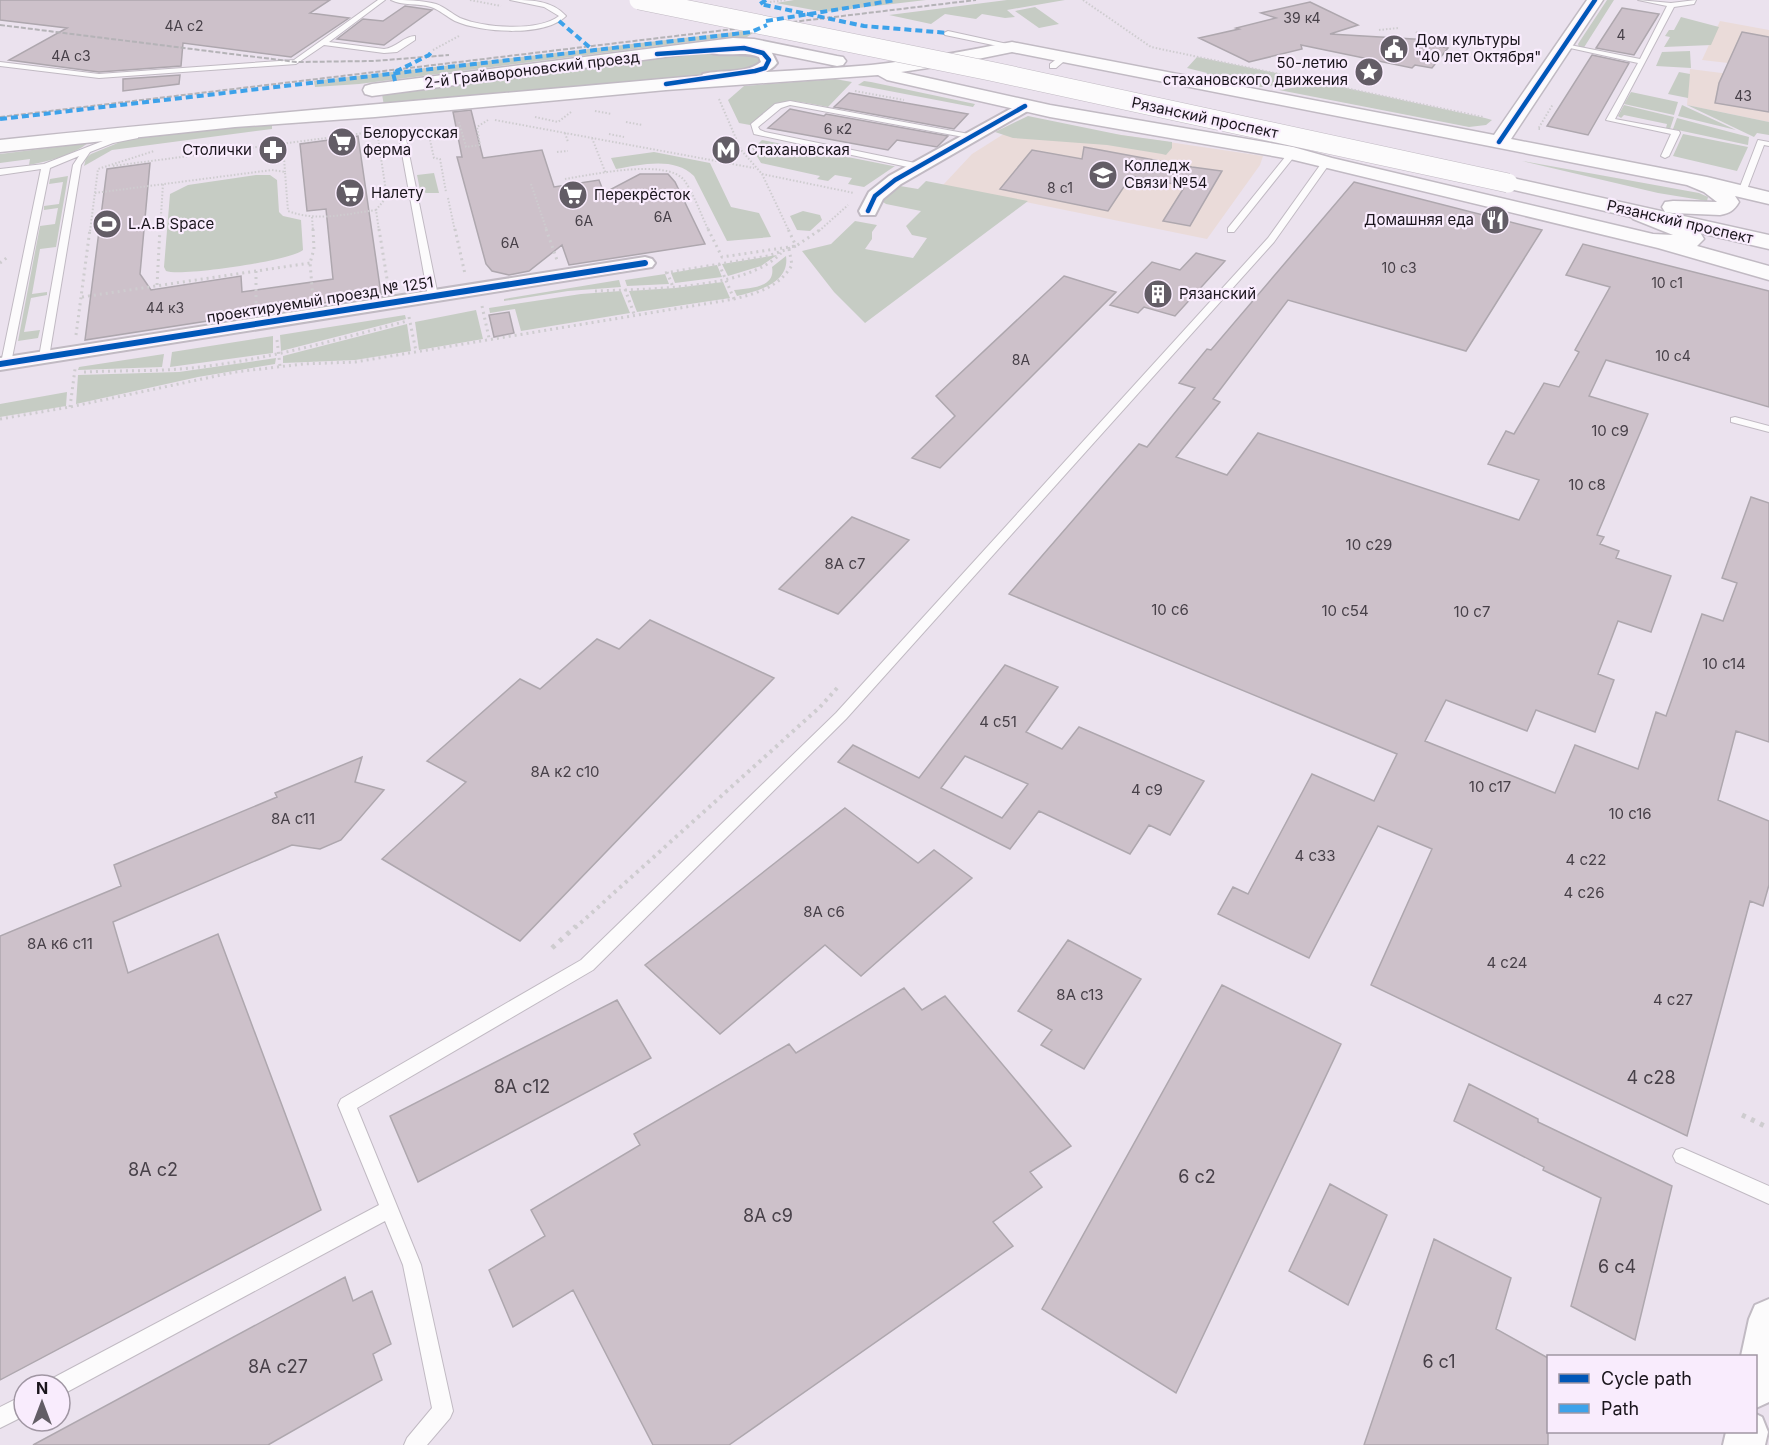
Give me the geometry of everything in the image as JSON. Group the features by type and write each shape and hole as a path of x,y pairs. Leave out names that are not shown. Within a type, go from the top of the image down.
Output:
{"main road":[{"name":"Рязанский проспект","path":"639,0 1513,177 1673,207 1769,229"},
{"name":"Рязанский проспект","path":"705,0 993,58 1513,177 1631,210 1769,242"},
{"path":"1499,142 1595,0"},
{"name":"2-й Грайвороновский проезд","path":"0,145 141,121 744,42 872,70"},
{"path":"872,70 948,60 1012,47 1059,62 1499,142 1719,185 1769,198"},
{"path":"948,60 934,66 931,74 951,90"},
{"path":"872,70 1025,106 1293,153 1326,163 1653,241 1769,273"},
{"name":"2-й Грайвороновский проезд","path":"0,145 666,84 872,70"},
{"path":"1673,207 1711,209 1726,206 1728,202 1725,197 1711,187 1691,180"},
{"path":"1631,210 1690,234 1743,263 1769,273"},
{"path":"1653,241 1688,242 1693,239 1690,234"}],"street":[{"path":"657,54 739,48 757,50 766,54 769,60 765,68 748,73 696,78 666,84"},
{"path":"868,212 876,196 918,165 1025,106"},
{"name":"проектируемый проезд № 1251","path":"3,364 645,263"},
{"path":"1757,1377 1769,1319"}],"lane":[{"path":"0,63 99,76 296,62 382,0"},
{"path":"394,0 433,6 460,20 504,27 538,27 559,21 563,16 560,11 552,7 513,0"},
{"path":"1641,0 1671,5 1692,3 1693,0"},
{"path":"1665,156 1676,133 1610,120 1671,5"},
{"path":"948,33 1012,47"},
{"path":"987,42 997,33"},
{"path":"323,42 384,51 394,50 411,38"},
{"path":"1565,46 1642,62"},
{"path":"918,165 765,134 757,132 754,126 778,106 790,103 969,136"},
{"path":"46,166 111,141 172,128"},
{"path":"402,139 433,296"},
{"path":"1742,192 1761,142 1769,144"},
{"path":"44,357 77,165 86,152"},
{"path":"1231,230 1293,153"},
{"path":"414,1445 443,1411 412,1265 347,1105 586,965 841,716 1271,240 1326,163"},
{"path":"0,172 46,166 77,165"},
{"path":"3,364 46,166"},
{"path":"1735,420 1769,429"},
{"path":"1682,1156 1769,1195"},
{"path":"72,1379 388,1209"}],"path":[{"path":"1083,0 1150,47 1490,118"},
{"path":"1379,30 1398,28"},
{"path":"1416,32 1427,40"},
{"path":"589,292 673,286 725,279 765,268 789,249 829,224 859,194 762,174 754,168 735,136 714,90"},
{"path":"480,118 754,168"},
{"path":"626,122 642,125"},
{"path":"462,129 466,147 480,146 478,135"},
{"path":"98,169 377,132 386,191"},
{"path":"564,132 568,142"},
{"path":"609,135 624,137"},
{"path":"592,138 606,174"},
{"path":"283,143 288,211 312,218 376,210 385,200"},
{"path":"91,171 159,150"},
{"path":"557,152 568,151"},
{"path":"75,337 98,169"},
{"path":"565,179 654,169 677,173 683,178 722,257 796,246"},
{"path":"95,193 272,170 285,172"},
{"path":"762,174 796,246"},
{"path":"157,286 164,184"},
{"path":"531,184 557,261 552,266"},
{"path":"448,198 465,276 456,278"},
{"path":"376,210 388,287"},
{"path":"312,218 314,249 310,263 313,296"},
{"path":"0,419 70,407 199,379 280,366 355,362 734,299 772,287 783,279 792,265 789,249"},
{"path":"0,262 12,254"},
{"path":"82,297 310,263"},
{"path":"719,264 734,299"},
{"path":"256,271 256,306"},
{"path":"667,272 673,286"},
{"path":"622,280 634,314"},
{"path":"478,301 482,306 489,338"},
{"path":"473,308 492,304"},
{"path":"408,312 416,351"},
{"path":"74,373 166,370 237,363 279,355 411,320"},
{"path":"276,333 280,366"},
{"path":"166,370 167,360"},
{"path":"70,407 75,365"},
{"path":"552,948 820,707 844,681"},
{"path":"1742,1115 1769,1128"}],"shaded area":[{"path":"794,0 926,0 824,12 776,3"},
{"path":"1007,0 1065,0 1007,10 1015,17 1005,18 982,14 976,19 945,14 931,24 889,15"},
{"path":"1607,0 1614,0 1583,49 1579,47 1578,44"},
{"path":"1035,7 1059,24 1039,28 1015,11"},
{"path":"1681,17 1719,27 1711,45 1664,47 1670,37 1665,36 1669,30 1674,30"},
{"path":"1720,21 1769,30 1769,64 1763,67 1702,60"},
{"path":"743,31 753,33 747,37 722,38 359,84 315,87 314,81"},
{"path":"727,50 758,55 761,60 755,66 738,71 384,106 382,94"},
{"path":"1690,51 1691,68 1656,66 1662,52"},
{"path":"1197,57 1310,80 1261,87 1204,77 1207,73 1187,68"},
{"path":"1690,69 1769,79 1769,122 1687,105"},
{"path":"1679,72 1690,74 1688,98 1668,94"},
{"path":"835,79 852,82 828,107 802,102 786,102 771,108 750,125 739,123 728,100 744,86"},
{"path":"864,81 975,104 973,107 858,85"},
{"path":"1323,83 1492,120 1486,125 1469,127 1279,90"},
{"path":"1631,92 1678,102 1674,115 1624,104"},
{"path":"1624,105 1674,117 1670,129 1666,128 1667,124 1624,115 1621,118 1618,116"},
{"path":"1682,105 1736,130 1678,116"},
{"path":"1687,105 1769,122 1769,135 1757,133 1754,137"},
{"path":"1028,116 1121,135 1172,142 1172,148 1166,155 1107,145 1013,138 995,132"},
{"name":"Колледж Связи №54","path":"1029,118 1101,132 1263,156 1260,165 1207,239 943,185 972,154"},
{"path":"1677,118 1749,137 1748,145 1673,129"},
{"path":"272,122 272,129 112,150 84,166 86,158 91,154 125,140"},
{"path":"1683,134 1748,147 1737,171 1673,156"},
{"path":"762,140 895,166 864,187 848,184 852,178 835,175 828,181 817,179 820,176 761,163 752,148 756,145 760,146 756,150 769,152 775,147 758,144"},
{"path":"88,143 67,155 44,162 29,165 30,159 0,163 0,154"},
{"path":"654,152 710,163 731,207 759,213 771,237 727,241 694,176 686,170 677,166 656,163 616,169 611,158"},
{"path":"1522,161 1699,193 1708,197 1707,201 1658,193"},
{"path":"434,173 439,193 426,193 420,190 417,175"},
{"path":"270,175 277,180 279,212 283,216 301,220 303,250 278,259 235,267 191,272 166,271 164,267 170,194 188,185"},
{"path":"68,176 56,247 40,249 32,294 47,292 47,295 31,298 24,332 40,330 38,338 18,341 40,226 55,224 58,208 44,210 44,206 59,204 63,182 49,184 50,179"},
{"path":"926,181 1028,201 865,323 834,292 802,251 831,244 855,221 877,225 865,249 913,258 927,238 912,235 906,226 921,211 886,204 880,200 894,185 918,189"},
{"path":"803,211 820,215 822,220 810,231 797,230 790,216"},
{"path":"777,255 761,266 728,276 722,264"},
{"path":"786,256 786,265 778,279 763,288 737,296 734,290 766,283 772,274 772,267"},
{"path":"717,265 722,277 675,283 671,273"},
{"path":"665,274 669,284 627,286 625,280"},
{"path":"619,280 621,287 568,291 504,301 504,299"},
{"path":"723,282 730,298 637,312 629,291 675,288"},
{"path":"621,291 630,313 521,331 515,309 490,313 489,308 581,294"},
{"path":"476,310 483,339 419,350 415,322"},
{"path":"405,315 406,319 281,351 280,335"},
{"path":"407,324 411,351 355,360 283,363 283,356"},
{"path":"273,336 273,353 170,367 172,352"},
{"path":"164,354 162,367 78,370 79,367"},
{"path":"276,358 275,364 198,377 76,404 78,375 179,372"},
{"path":"67,392 66,406 0,417 0,404"}],"building":[{"path":"0,0 330,0 310,13 349,18 291,57 183,43 181,66 99,72 9,60 67,28 0,20"},
{"path":"1310,2 1358,25 1330,34 1430,40 1431,45 1448,48 1432,68 1415,65 1412,68 1301,45 1302,49 1249,62 1199,38 1276,18 1261,13"},
{"path":"405,6 432,10 384,45 337,39 363,19 383,21"},
{"path":"1622,8 1659,14 1634,55 1596,48"},
{"path":"1742,32 1769,37 1769,112 1715,103 1719,83"},
{"path":"1592,55 1629,63 1588,135 1547,126"},
{"path":"180,75 179,84 123,91 123,79"},
{"path":"849,93 968,114 954,129 834,107"},
{"path":"790,109 948,136 937,147 897,140 888,150 768,128"},
{"path":"471,110 483,158 542,150 554,187 599,180 604,193 640,174 668,174 675,182 705,244 569,265 562,245 529,271 509,275 492,271 486,264 457,157 462,157 453,112"},
{"path":"358,136 381,294 85,340 107,169 150,163 140,274 151,290 241,276 242,292 333,279 326,209 307,211 300,144"},
{"path":"1084,147 1222,171 1190,226 1163,221 1185,186 1131,176 1108,211 1000,189 1032,150 1082,159"},
{"path":"1354,182 1542,230 1466,351 1288,300 1213,399 1220,402 1176,457 1227,475 1258,433 1519,520 1539,480 1488,464 1506,431 1514,434 1544,383 1559,387 1579,352 1575,350 1610,287 1566,275 1583,244 1769,291 1769,407 1606,360 1589,396 1648,414 1597,535 1604,537 1600,544 1619,551 1616,558 1671,576 1651,632 1618,621 1598,674 1614,680 1595,732 1536,710 1527,731 1446,700 1425,741 1555,793 1575,745 1638,769 1656,712 1666,716 1702,614 1723,621 1737,583 1722,578 1751,497 1769,503 1769,742 1736,731 1718,800 1769,821 1769,885 1763,906 1750,901 1687,1136 1371,985 1432,849 1378,826 1309,958 1218,914 1233,887 1248,894 1312,774 1374,801 1397,754 1009,594 1139,444 1147,447 1195,388 1179,383 1207,349 1211,350"},
{"name":"Рязанский","path":"1196,253 1225,261 1175,316 1144,307 1138,313 1110,305 1152,262 1180,270"},
{"path":"1064,276 1116,292 940,468 912,458 955,416 936,396"},
{"path":"509,312 514,333 494,337 489,315"},
{"path":"852,517 909,540 838,614 779,589"},
{"path":"650,620 774,678 520,941 382,859 466,782 427,761 520,679 540,689 597,639 619,649"},
{"path":"1005,665 1058,687 1026,732 1062,749 1079,727 1204,781 1170,835 1149,825 1130,854 1039,811 1010,849 838,762 853,745 919,778","holes":["965,756 1028,784 1002,818 941,788"]},
{"path":"362,757 355,782 384,790 341,840 320,849 292,845 113,922 128,973 218,934 321,1210 0,1380 0,936 121,886 114,865 277,797 275,793"},
{"path":"845,808 918,863 934,850 972,878 861,976 825,945 720,1034 645,965"},
{"path":"1068,940 1141,979 1084,1069 1041,1045 1052,1030 1018,1011"},
{"path":"1222,985 1341,1044 1176,1393 1042,1309"},
{"path":"904,988 922,1010 945,996 1071,1146 1030,1172 1042,1187 993,1222 1013,1246 729,1445 653,1445 573,1290 513,1327 489,1270 545,1236 531,1210 640,1145 634,1134 789,1044 796,1053"},
{"path":"617,1000 651,1058 418,1182 390,1116"},
{"path":"1469,1084 1538,1119 1538,1122 1672,1186 1635,1340 1571,1306 1601,1198 1543,1170 1544,1167 1454,1121"},
{"path":"1330,1184 1387,1215 1348,1305 1289,1271"},
{"path":"1434,1239 1511,1278 1496,1329 1547,1357 1548,1445 1364,1445"},
{"path":"345,1277 353,1301 372,1291 391,1344 373,1354 382,1380 268,1445 33,1445 55,1433 72,1433 72,1424"}],"railway":[{"path":"0,117 976,0"},
{"path":"0,25 296,62 374,61 449,55"}],"marked path":[{"path":"766,0 760,4 864,26 948,33"},
{"path":"766,21 896,0"},
{"path":"559,21 594,51"},
{"path":"0,119 751,32 767,25"},
{"path":"395,81 393,73 429,55 433,50"}],"cycle path":[{"path":"1499,142 1595,0"},
{"path":"657,54 744,48 755,49 769,60 765,68 755,71 666,84"},
{"path":"868,211 875,196 895,180 1025,106"},
{"path":"0,364 645,263"}],"place":[{"name":"Дом культуры \"40 лет Октября\"","path":"1394,49"},
{"name":"50-летию стахановского движения","path":"1369,72"},
{"name":"Белорусская ферма","path":"342,142"},
{"name":"Столички","path":"273,150"},
{"name":"Стахановская","path":"726,150"},
{"name":"Колледж Связи №54","path":"1103,175"},
{"name":"Налету","path":"350,193"},
{"name":"Перекрёсток","path":"573,195"},
{"name":"Домашняя еда","path":"1495,220"},
{"name":"L.A.B Space","path":"107,224"},
{"name":"Рязанский","path":"1158,294"}]}
